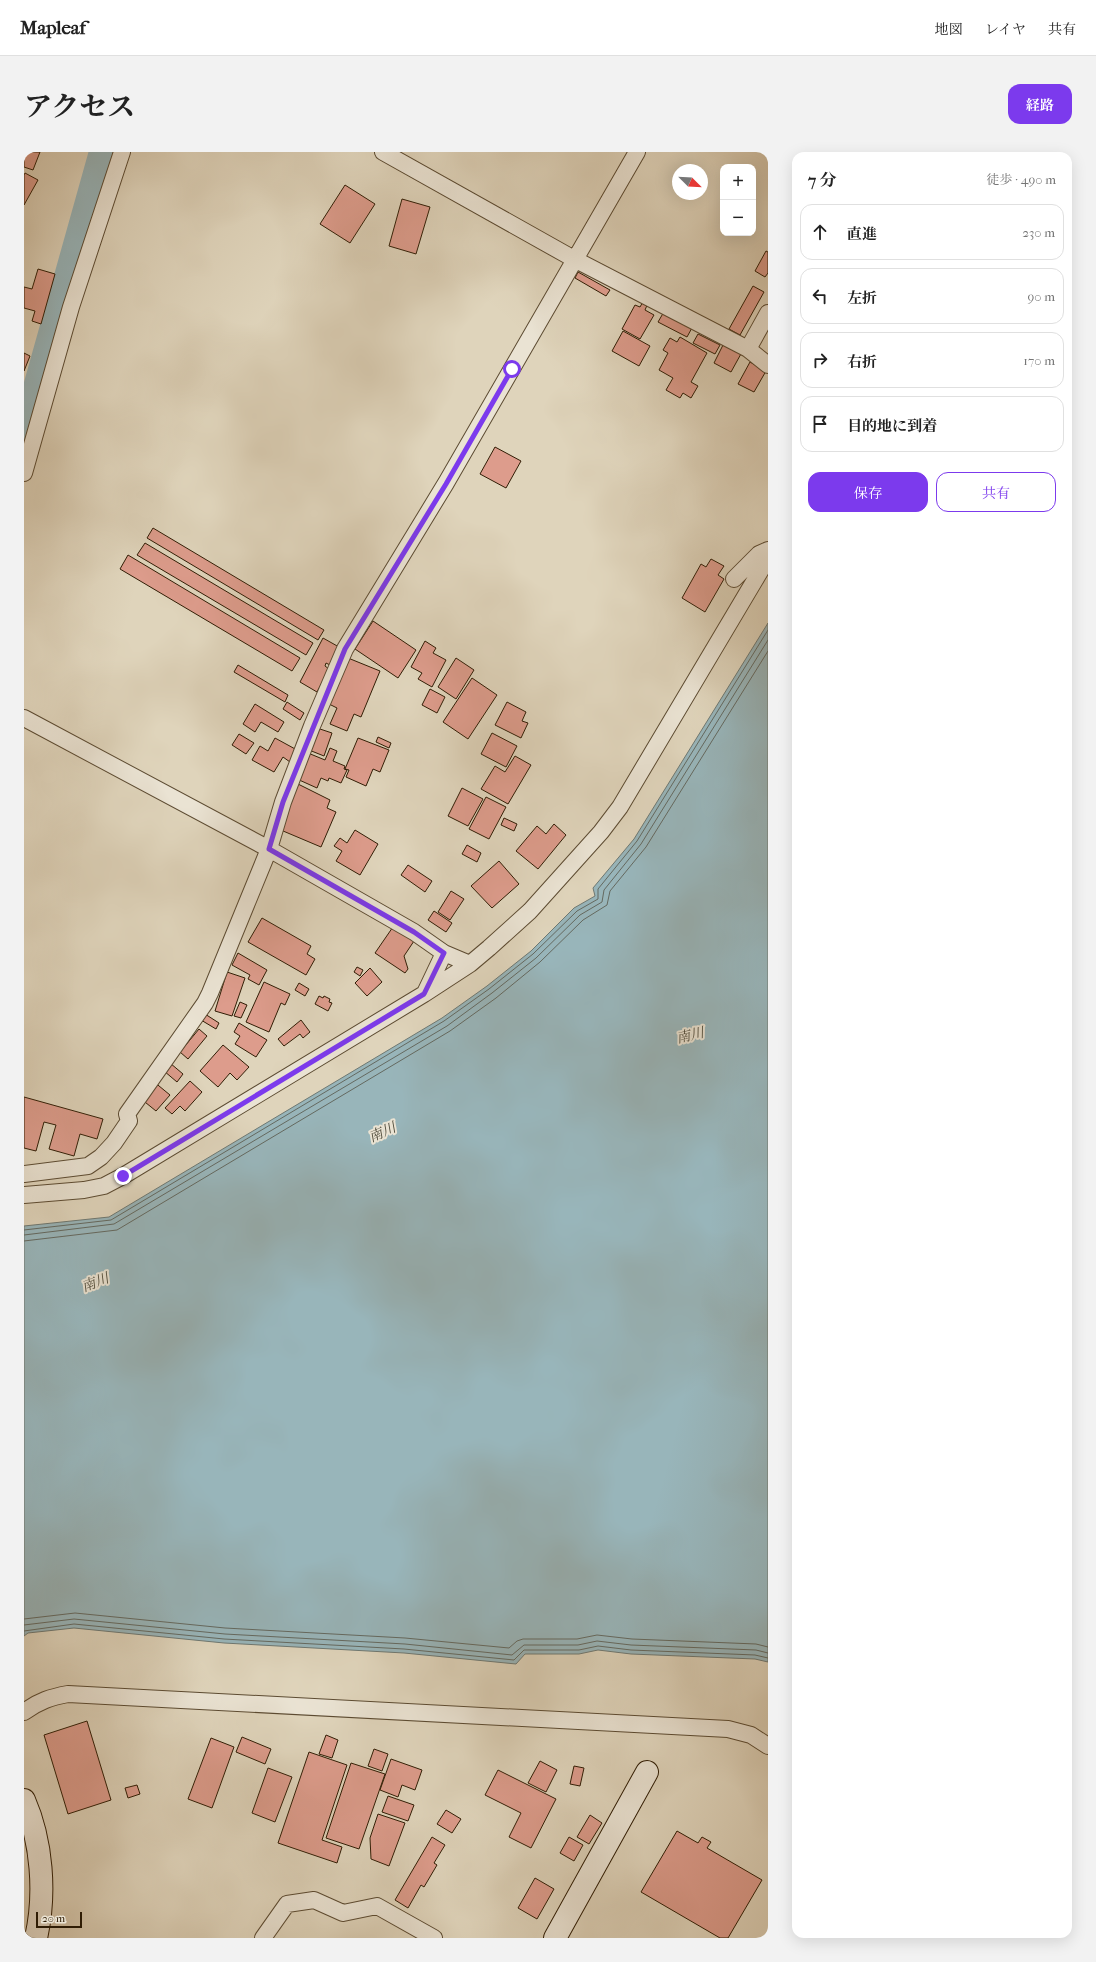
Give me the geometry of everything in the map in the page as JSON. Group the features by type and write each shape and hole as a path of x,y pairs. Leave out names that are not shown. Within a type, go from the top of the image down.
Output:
{"street":[{"path":"24,473 71,306 122,152"},
{"path":"383,152 574,259 748,349 768,365"},
{"path":"24,1174 88,1166 101,1157 114,1143 129,1121 127,1114 205,1003 269,849 283,802 345,649 446,484 574,259 637,152"},
{"path":"748,349 768,313"},
{"path":"734,579 759,554 768,550"},
{"path":"24,1195 84,1190 104,1186 123,1176 424,994 470,964 530,911 601,832 620,807 768,558"},
{"path":"24,718 269,849 414,932 444,953 470,964"},
{"path":"424,994 444,953"},
{"path":"24,1712 38,1702 51,1696 68,1694 728,1729 751,1736 768,1746"},
{"path":"555,1938 647,1772"},
{"path":"24,1800 40,1852 41,1903 36,1938"},
{"path":"263,1938 287,1904 314,1900 343,1913 377,1906 434,1938"}],"water":[{"name":"南川","path":"768,623 768,1662 755,1659 631,1654 598,1650 579,1654 525,1654 516,1664 404,1653 224,1643 74,1628 28,1633 24,1636 24,1226 109,1217 442,1018 487,986 531,951 574,908 595,896 593,888 634,839"}],"building":[{"path":"24,152 40,152 33,170 24,167"},
{"path":"25,173 38,180 24,205 24,175"},
{"path":"345,185 375,204 350,243 320,224"},
{"path":"402,199 430,207 416,254 389,246"},
{"path":"766,251 768,252 768,273 765,277 755,271"},
{"path":"38,269 55,274 41,324 32,321 35,311 24,308 24,287 32,289"},
{"path":"578,272 610,290 606,296 575,278"},
{"path":"753,286 764,292 740,335 729,329"},
{"path":"644,300 648,303 645,310 654,315 640,339 622,329 635,305 640,307"},
{"path":"665,310 693,326 687,337 658,322"},
{"path":"623,331 650,346 639,366 612,351"},
{"path":"698,334 720,345 715,354 693,343"},
{"path":"680,337 707,353 691,382 698,386 691,398 683,393 680,398 666,390 673,378 659,370 668,353 663,350 670,338 677,342"},
{"path":"724,343 742,352 731,372 714,363"},
{"path":"24,353 30,356 24,371"},
{"path":"750,362 766,371 754,392 738,384"},
{"path":"495,447 521,461 506,488 480,474"},
{"path":"153,528 324,630 318,640 147,538"},
{"path":"145,543 313,643 306,655 137,555"},
{"path":"128,555 300,658 292,671 120,569"},
{"path":"711,559 724,566 718,575 724,579 705,612 682,598 701,564 706,567"},
{"path":"373,621 416,650 398,678 355,649"},
{"path":"323,638 339,647 330,665 326,663 325,666 329,669 317,692 300,682"},
{"path":"425,641 436,648 433,653 446,660 432,687 418,679 422,673 411,667"},
{"path":"348,658 380,671 361,717 354,714 347,731 330,724 337,708 329,704"},
{"path":"456,658 474,670 456,699 438,687"},
{"path":"238,665 288,695 285,702 234,672"},
{"path":"472,678 497,695 468,739 443,722"},
{"path":"430,689 445,697 437,713 422,705"},
{"path":"287,702 304,713 300,720 283,709"},
{"path":"507,702 526,712 522,721 528,723 521,738 495,725"},
{"path":"255,704 284,722 278,732 261,722 255,732 243,724"},
{"path":"317,728 332,733 324,756 309,750"},
{"path":"492,733 517,746 506,767 481,754"},
{"path":"239,734 254,743 246,754 232,745"},
{"path":"378,737 391,743 389,748 376,742"},
{"path":"275,738 297,750 290,762 283,757 274,772 252,760 260,746 268,751"},
{"path":"358,738 389,750 380,772 373,769 366,786 346,777 349,770 345,769"},
{"path":"330,748 337,751 333,761 345,766 344,769 347,770 341,783 329,778 328,781 321,778 317,788 297,779 308,753 325,760"},
{"path":"515,756 531,765 508,804 481,789 495,766 505,772"},
{"path":"296,783 330,800 327,808 336,812 321,847 276,828"},
{"path":"462,788 483,799 468,826 448,816"},
{"path":"486,797 506,807 489,839 469,829"},
{"path":"504,818 517,824 514,831 501,825"},
{"path":"554,824 566,835 538,869 516,851 537,826 546,834"},
{"path":"355,830 378,844 360,875 336,861 342,851 334,846 340,838 347,843"},
{"path":"467,845 481,853 477,862 462,854"},
{"path":"499,861 519,884 492,908 471,886"},
{"path":"408,865 432,881 425,892 401,875"},
{"path":"451,891 464,899 450,920 438,912"},
{"path":"434,911 452,923 446,932 428,920"},
{"path":"262,918 311,946 307,954 315,959 306,975 248,942"},
{"path":"395,924 416,938 404,956 408,969 405,973 375,953"},
{"path":"238,953 267,970 259,985 248,979 250,975 232,965"},
{"path":"357,967 363,970 360,976 354,972"},
{"path":"370,968 382,982 367,996 355,983"},
{"path":"227,972 245,978 232,1016 215,1011"},
{"path":"264,982 290,994 285,1005 281,1003 269,1032 246,1022"},
{"path":"299,983 309,989 305,996 295,990"},
{"path":"319,996 323,998 324,996 330,999 329,1002 332,1003 328,1011 315,1004"},
{"path":"240,1002 247,1005 241,1018 234,1016"},
{"path":"205,1014 219,1023 216,1029 201,1020"},
{"path":"301,1020 310,1032 303,1038 300,1034 284,1046 278,1039"},
{"path":"239,1023 267,1040 256,1057 235,1044 240,1036 234,1032"},
{"path":"199,1029 207,1036 188,1059 180,1052"},
{"path":"223,1045 249,1067 237,1080 230,1073 218,1087 200,1071"},
{"path":"170,1063 183,1074 177,1082 164,1071"},
{"path":"153,1081 170,1095 156,1111 140,1098"},
{"path":"190,1081 202,1092 185,1111 180,1106 172,1114 165,1108"},
{"path":"24,1097 103,1119 97,1139 80,1134 74,1156 49,1149 56,1125 44,1122 36,1151 24,1148"},
{"path":"87,1721 111,1800 68,1814 44,1735"},
{"path":"326,1735 338,1740 332,1758 319,1754"},
{"path":"242,1737 271,1749 265,1764 236,1752"},
{"path":"211,1738 234,1747 212,1808 188,1799"},
{"path":"374,1749 388,1754 382,1771 368,1766"},
{"path":"309,1752 347,1765 322,1840 342,1847 337,1863 278,1843"},
{"path":"391,1759 422,1770 415,1790 402,1785 398,1797 380,1790"},
{"path":"540,1761 557,1770 546,1792 528,1783"},
{"path":"351,1763 385,1774 359,1849 326,1838"},
{"path":"574,1766 584,1768 580,1786 570,1784"},
{"path":"268,1768 292,1777 275,1822 252,1813"},
{"path":"498,1770 556,1799 531,1848 509,1837 521,1813 485,1795"},
{"path":"137,1785 140,1794 128,1798 125,1788"},
{"path":"388,1796 414,1805 408,1821 382,1812"},
{"path":"446,1810 461,1819 452,1833 437,1824"},
{"path":"378,1814 405,1823 389,1866 371,1859 370,1838"},
{"path":"590,1815 602,1823 589,1844 577,1837"},
{"path":"677,1831 698,1843 702,1837 711,1842 707,1848 762,1880 728,1938 720,1938 641,1892"},
{"path":"432,1837 445,1845 434,1863 437,1865 424,1887 421,1885 408,1908 395,1900"},
{"path":"569,1837 583,1845 574,1861 560,1853"},
{"path":"535,1878 554,1889 537,1919 518,1908"}],"waterway":[{"path":"24,434 103,152"}],"route":[{"path":"123,1176 424,994 444,953 414,932 269,849 283,802 312,726 345,649 446,484 512,369"}]}
